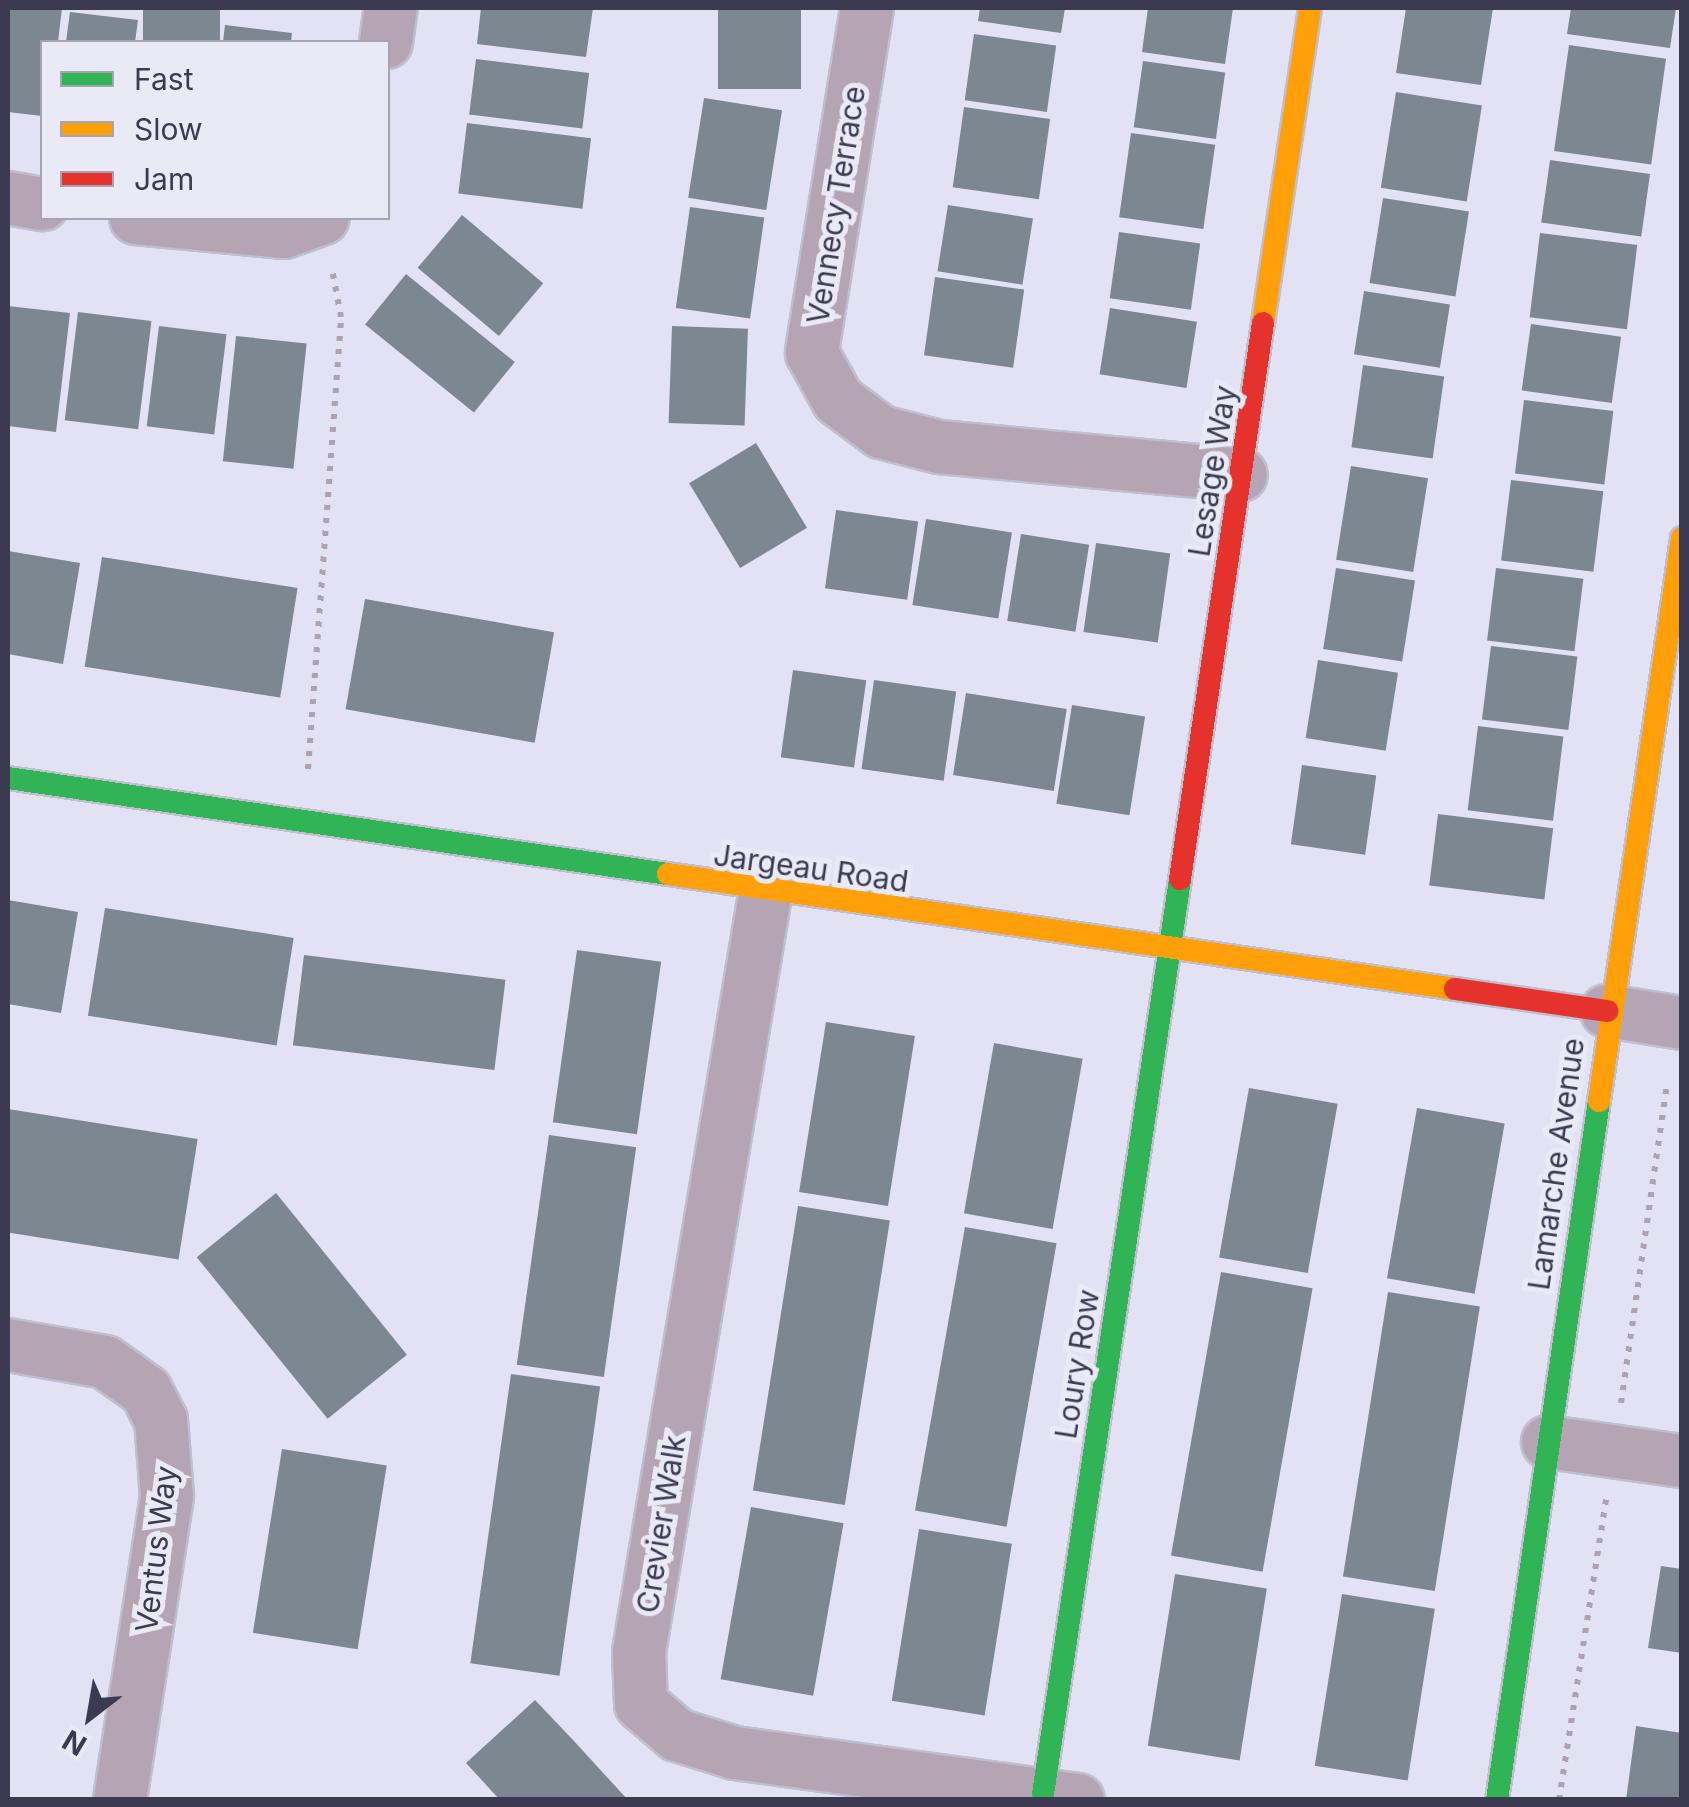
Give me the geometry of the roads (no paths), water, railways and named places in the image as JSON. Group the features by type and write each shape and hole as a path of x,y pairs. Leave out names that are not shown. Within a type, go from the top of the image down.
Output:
{"street":[{"path":"386,40 391,8"},
{"name":"Vennecy Terrace","path":"867,8 812,353 838,400 881,432 938,447 1242,476"},
{"name":"Lesage Way","path":"1170,942 1310,8"},
{"path":"8,198 40,204"},
{"path":"157,220 284,232 317,220"},
{"name":"Lamarche Avenue","path":"1496,1800 1607,1012 1678,592 1682,538"},
{"name":"Jargeau Road","path":"8,778 765,895 1170,942 1607,1012"},
{"name":"Crevier Walk","path":"765,895 639,1652 641,1704 676,1735 735,1753 1060,1797"},
{"name":"Loury Row","path":"1060,1797 1170,942"},
{"path":"1607,1012 1682,1023"},
{"name":"Ventus Way","path":"8,1345 104,1362 146,1391 161,1420 167,1496 120,1800"},
{"path":"1548,1442 1682,1462"}]}
